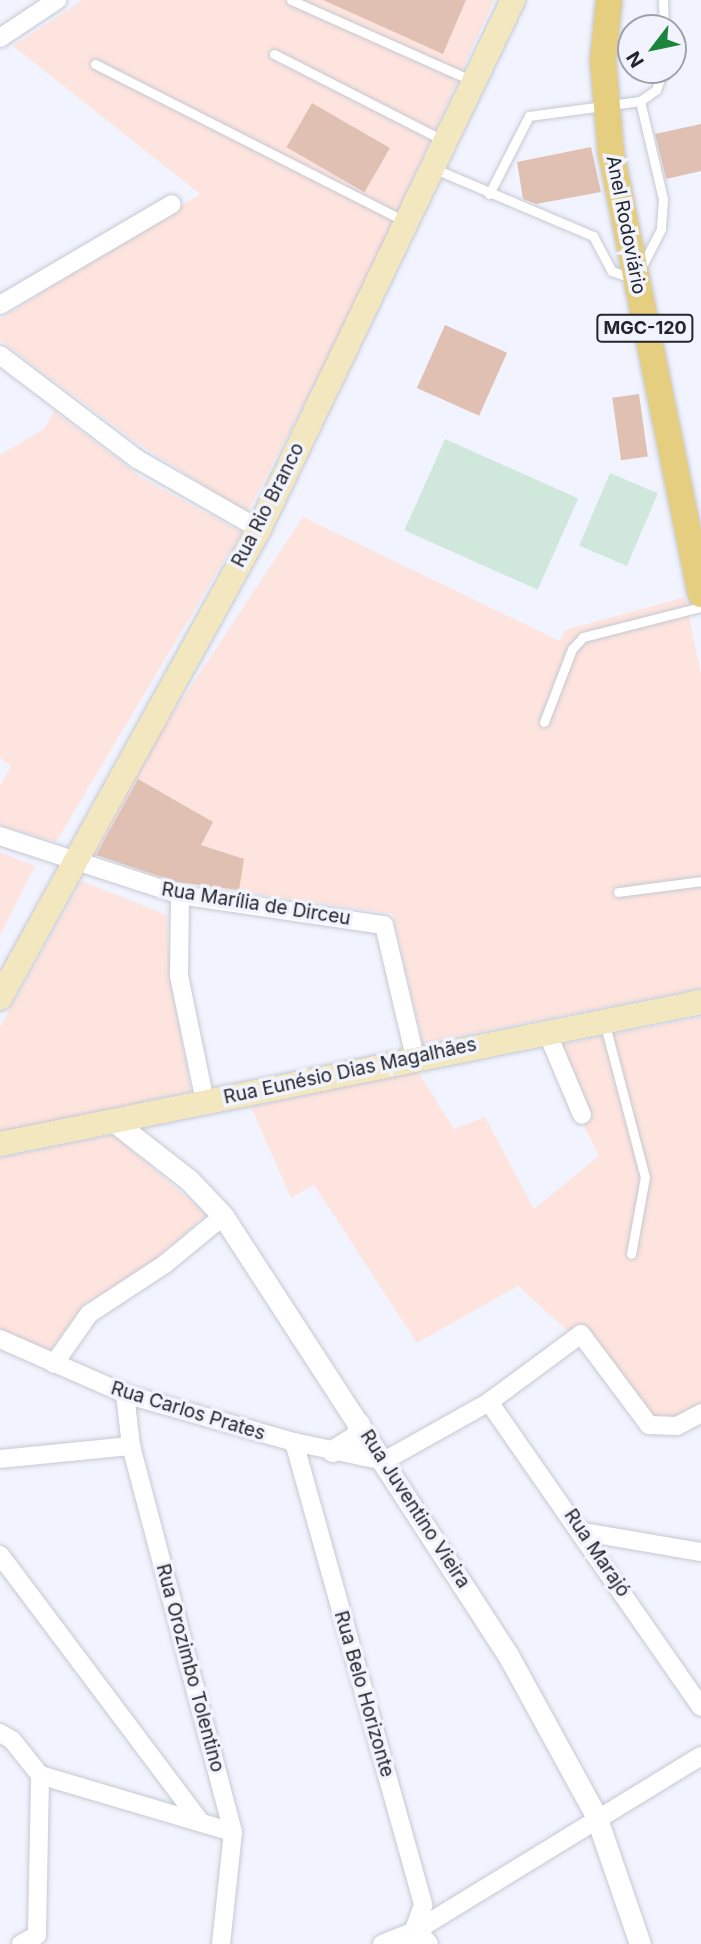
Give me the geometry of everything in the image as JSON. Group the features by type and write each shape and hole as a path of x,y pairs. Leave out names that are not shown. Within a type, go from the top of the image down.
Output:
{"main road":[{"name":"Rua Rio Branco","path":"0,998 71,863 259,528 443,140 513,0"},
{"name":"Anel Rodoviário","path":"593,0 593,41 603,61"},
{"name":"Anel Rodoviário","path":"610,0 603,61 611,153 636,279 696,546 701,594"},
{"name":"Rua Eunésio Dias Magalhães","path":"0,1144 116,1123 205,1101 546,1030 605,1023 701,1002"}],"street":[{"path":"0,38 57,0"},
{"path":"0,306 172,204"},
{"path":"0,355 137,459 259,528"},
{"name":"Rua Marília de Dirceu","path":"0,836 71,863 180,895 384,925 415,1057"},
{"path":"180,895 178,976 205,1101"},
{"path":"546,1030 582,1115"},
{"name":"Rua Juventino Vieira","path":"116,1123 189,1180 223,1216 384,1461 508,1656 596,1816 640,1944"},
{"path":"54,1364 89,1314 223,1216"},
{"path":"384,1461 489,1402 581,1334 649,1425 677,1426 701,1413"},
{"name":"Rua Carlos Prates","path":"0,1339 125,1394 294,1442 384,1461"},
{"name":"Rua Orozimbo Tolentino","path":"125,1394 131,1446 233,1832 221,1944"},
{"name":"Rua Marajó","path":"489,1402 584,1532 701,1707"},
{"path":"332,1451 346,1446 359,1423"},
{"name":"Rua Belo Horizonte","path":"294,1442 423,1905 418,1940"},
{"path":"0,1459 131,1446"},
{"path":"584,1532 701,1552"},
{"path":"0,1555 201,1823"},
{"path":"0,1733 12,1740 40,1775 233,1832"},
{"path":"382,1944 418,1940 596,1816 701,1756"},
{"path":"21,1944 37,1935 40,1775"}],"lane":[{"path":"290,0 473,81"},
{"path":"274,54 443,140"},
{"path":"95,64 405,221"},
{"path":"489,194 529,116 640,101 656,90 658,84"},
{"path":"431,166 489,194 593,236 612,271 636,279 661,229 663,199 640,101"},
{"path":"544,722 572,649 583,637 701,607"},
{"path":"618,892 701,881"},
{"path":"605,1023 645,1177 631,1254"}],"shaded area":[{"path":"83,0 494,0 349,318 247,513 136,442 0,340 0,319 200,194 13,46"},
{"path":"54,411 142,478 241,532 56,842 0,825 0,786 11,766 0,758 0,455 44,429"},
{"path":"303,517 560,641 565,630 685,597 701,675 701,988 423,1043 393,914 168,881 90,853 132,775"},
{"path":"0,852 35,866 0,936"},
{"path":"82,881 167,915 170,977 191,1091 0,1135 0,1027"},
{"path":"701,1017 701,1405 668,1422 651,1419 584,1325 568,1331 518,1286 417,1343 314,1185 291,1198 251,1107 417,1070 454,1129 485,1117 534,1209 599,1156 545,1048"},
{"path":"113,1135 207,1214 137,1276 86,1302 49,1353 0,1329 0,1158"}],"green space":[{"path":"445,439 578,498 538,590 404,530"},
{"path":"610,473 658,493 627,566 579,546"}],"building":[{"path":"323,0 466,0 443,54"},
{"path":"312,103 390,148 364,192 286,147"},
{"path":"701,124 701,171 666,179 655,134"},
{"path":"591,147 601,192 536,204 523,199 517,162"},
{"path":"445,325 507,353 479,416 417,388"},
{"path":"639,394 648,456 621,460 612,398"},
{"path":"138,779 213,822 201,845 244,859 239,890 177,882 96,855"}]}
